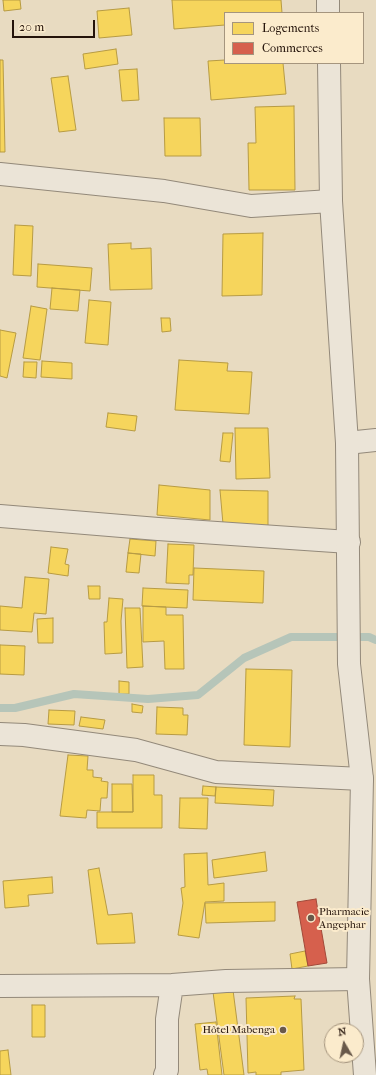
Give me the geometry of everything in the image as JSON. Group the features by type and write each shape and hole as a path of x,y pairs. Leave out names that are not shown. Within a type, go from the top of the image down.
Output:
{"street":[{"path":"328,0 328,12"},
{"path":"329,64 331,201 347,443 349,664 362,778 358,979 365,1075"},
{"path":"0,174 164,191 251,206 331,201"},
{"path":"347,443 376,440"},
{"path":"0,516 348,542"},
{"path":"0,734 24,735 136,750 216,772 362,778"},
{"path":"0,986 172,985 226,981 358,979"},
{"path":"165,1075 167,1019 172,985"}],"building: Logements":[{"path":"3,0 20,0 21,9 4,11"},
{"path":"172,0 281,0 282,12 224,12 224,25 174,29"},
{"path":"129,8 132,35 99,38 97,11"},
{"path":"116,49 118,64 85,69 83,54"},
{"path":"0,60 3,60 5,152 0,152"},
{"path":"224,60 224,64 283,64 286,94 211,100 208,61"},
{"path":"137,69 139,100 122,101 119,70"},
{"path":"68,76 76,130 59,132 51,78"},
{"path":"294,106 295,190 249,190 248,143 256,143 255,107"},
{"path":"164,118 200,118 201,156 165,156"},
{"path":"15,225 33,226 31,276 13,275"},
{"path":"263,233 262,295 222,296 223,234"},
{"path":"131,243 131,249 151,248 152,289 110,290 108,244"},
{"path":"38,264 92,268 90,291 37,287"},
{"path":"52,288 80,290 78,311 50,309"},
{"path":"89,300 111,302 108,345 85,343"},
{"path":"31,306 47,309 40,360 23,358"},
{"path":"161,318 170,318 171,331 162,332"},
{"path":"0,330 16,333 7,378 0,376"},
{"path":"179,360 228,363 227,371 252,372 249,414 175,410"},
{"path":"42,361 72,363 72,379 41,377"},
{"path":"24,362 37,362 36,378 23,377"},
{"path":"108,413 137,416 135,431 106,427"},
{"path":"235,428 268,428 270,478 236,479"},
{"path":"223,433 233,433 230,462 220,461"},
{"path":"159,485 210,490 210,520 157,515"},
{"path":"220,490 268,491 268,528 223,524"},
{"path":"130,539 156,541 155,556 128,553"},
{"path":"168,544 194,545 193,575 189,575 189,584 166,583"},
{"path":"51,547 68,549 65,564 69,565 68,576 48,573"},
{"path":"128,553 141,554 139,573 126,572"},
{"path":"194,568 264,571 263,603 193,600"},
{"path":"25,577 49,579 46,614 34,613 32,632 0,630 0,606 22,608"},
{"path":"88,586 100,586 100,599 89,599"},
{"path":"143,588 188,590 187,608 142,606"},
{"path":"109,598 123,599 121,621 122,653 105,654 104,622 107,622"},
{"path":"143,606 166,607 166,615 183,615 184,669 165,669 164,641 143,642"},
{"path":"125,608 140,608 143,667 127,668"},
{"path":"53,618 53,643 38,643 37,619"},
{"path":"0,645 25,646 24,675 0,674"},
{"path":"246,669 292,670 290,747 244,745"},
{"path":"119,681 129,682 129,694 119,694"},
{"path":"132,704 143,706 142,713 132,712"},
{"path":"157,707 183,708 183,715 188,715 187,735 156,734"},
{"path":"49,710 75,711 74,725 48,724"},
{"path":"81,717 105,720 103,729 79,726"},
{"path":"68,755 88,756 87,770 93,770 93,777 102,778 101,781 108,782 107,798 101,798 100,811 87,810 86,818 60,816"},
{"path":"133,775 154,775 154,795 162,795 162,828 97,828 97,812 133,812"},
{"path":"112,784 132,784 133,812 112,812"},
{"path":"203,786 216,787 215,796 202,795"},
{"path":"216,787 274,790 273,806 215,803"},
{"path":"180,798 208,798 207,829 179,828"},
{"path":"265,852 267,871 214,878 212,860"},
{"path":"207,853 208,885 224,883 224,901 205,902 199,938 178,935 183,903 181,888 185,887 184,854"},
{"path":"99,868 108,915 132,913 135,943 97,944 88,870"},
{"path":"52,877 53,893 28,895 29,906 5,908 3,881"},
{"path":"275,902 275,921 206,923 205,903"},
{"path":"305,951 308,966 292,969 290,954"},
{"path":"233,990 244,1075 224,1075 213,992"},
{"path":"295,996 294,999 301,999 304,1070 281,1072 281,1075 256,1075 256,1072 248,1073 246,998"},
{"path":"32,1005 45,1005 45,1037 32,1037"},
{"path":"216,1022 222,1075 208,1075 207,1069 200,1070 195,1024"},
{"path":"8,1050 11,1075 0,1075 0,1051"}],"building: Commerces":[{"path":"316,899 327,963 308,966 297,902"}],"waterway":[{"path":"0,708 15,708 74,694 148,699 198,695 244,658 291,637 369,637 376,640"}],"place":[{"name":"Pharmacie Angephar","path":"311,918"},
{"name":"Hôtel Mabenga","path":"283,1030"}]}
